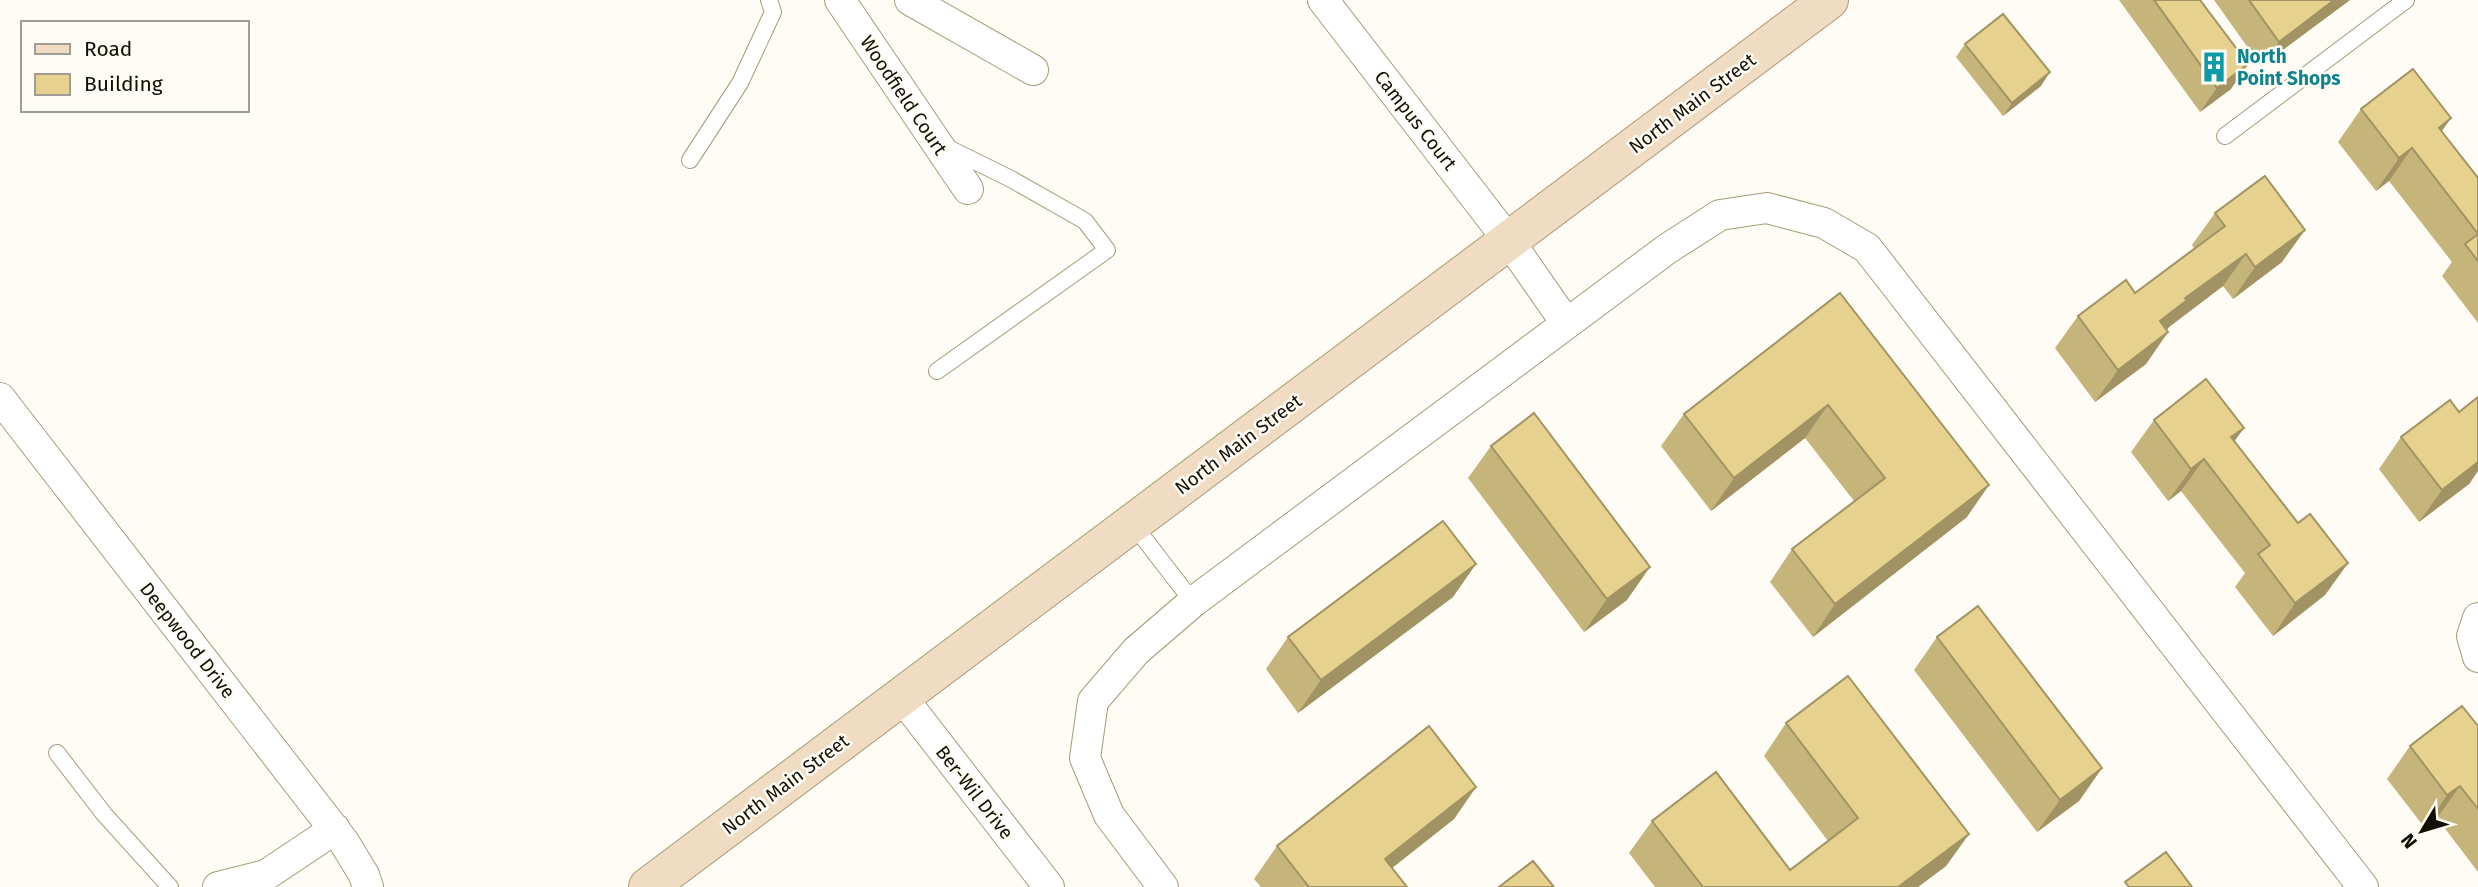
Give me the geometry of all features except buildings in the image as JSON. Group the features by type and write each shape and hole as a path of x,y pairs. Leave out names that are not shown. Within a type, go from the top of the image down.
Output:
{"main road":[{"name":"North Main Street","path":"648,887 1829,0"}],"street":[{"name":"Woodfield Court","path":"840,0 968,189"},
{"path":"910,0 1033,71"},
{"name":"Campus Court","path":"1323,0 1508,241 1566,323"},
{"path":"1163,887 1109,815 1085,758 1093,701 1136,651 1193,602 1667,249 1720,215 1767,208 1824,223 1867,248 2364,887"},
{"name":"Deepwood Drive","path":"0,398 335,829 364,875 368,887"},
{"path":"2478,618 2472,636 2478,657"},
{"name":"Ber-Wil Drive","path":"901,696 1049,887"},
{"path":"218,887 266,875 335,829"}],"lane":[{"path":"690,160 740,83 773,12 769,0"},
{"path":"2225,136 2406,0"},
{"path":"936,141 1012,179 1085,221 1107,250 937,371"},
{"path":"1132,523 1193,602"},
{"path":"57,753 104,814 170,887"}],"place":[{"name":"North Point Shops","path":"2214,67"}]}
